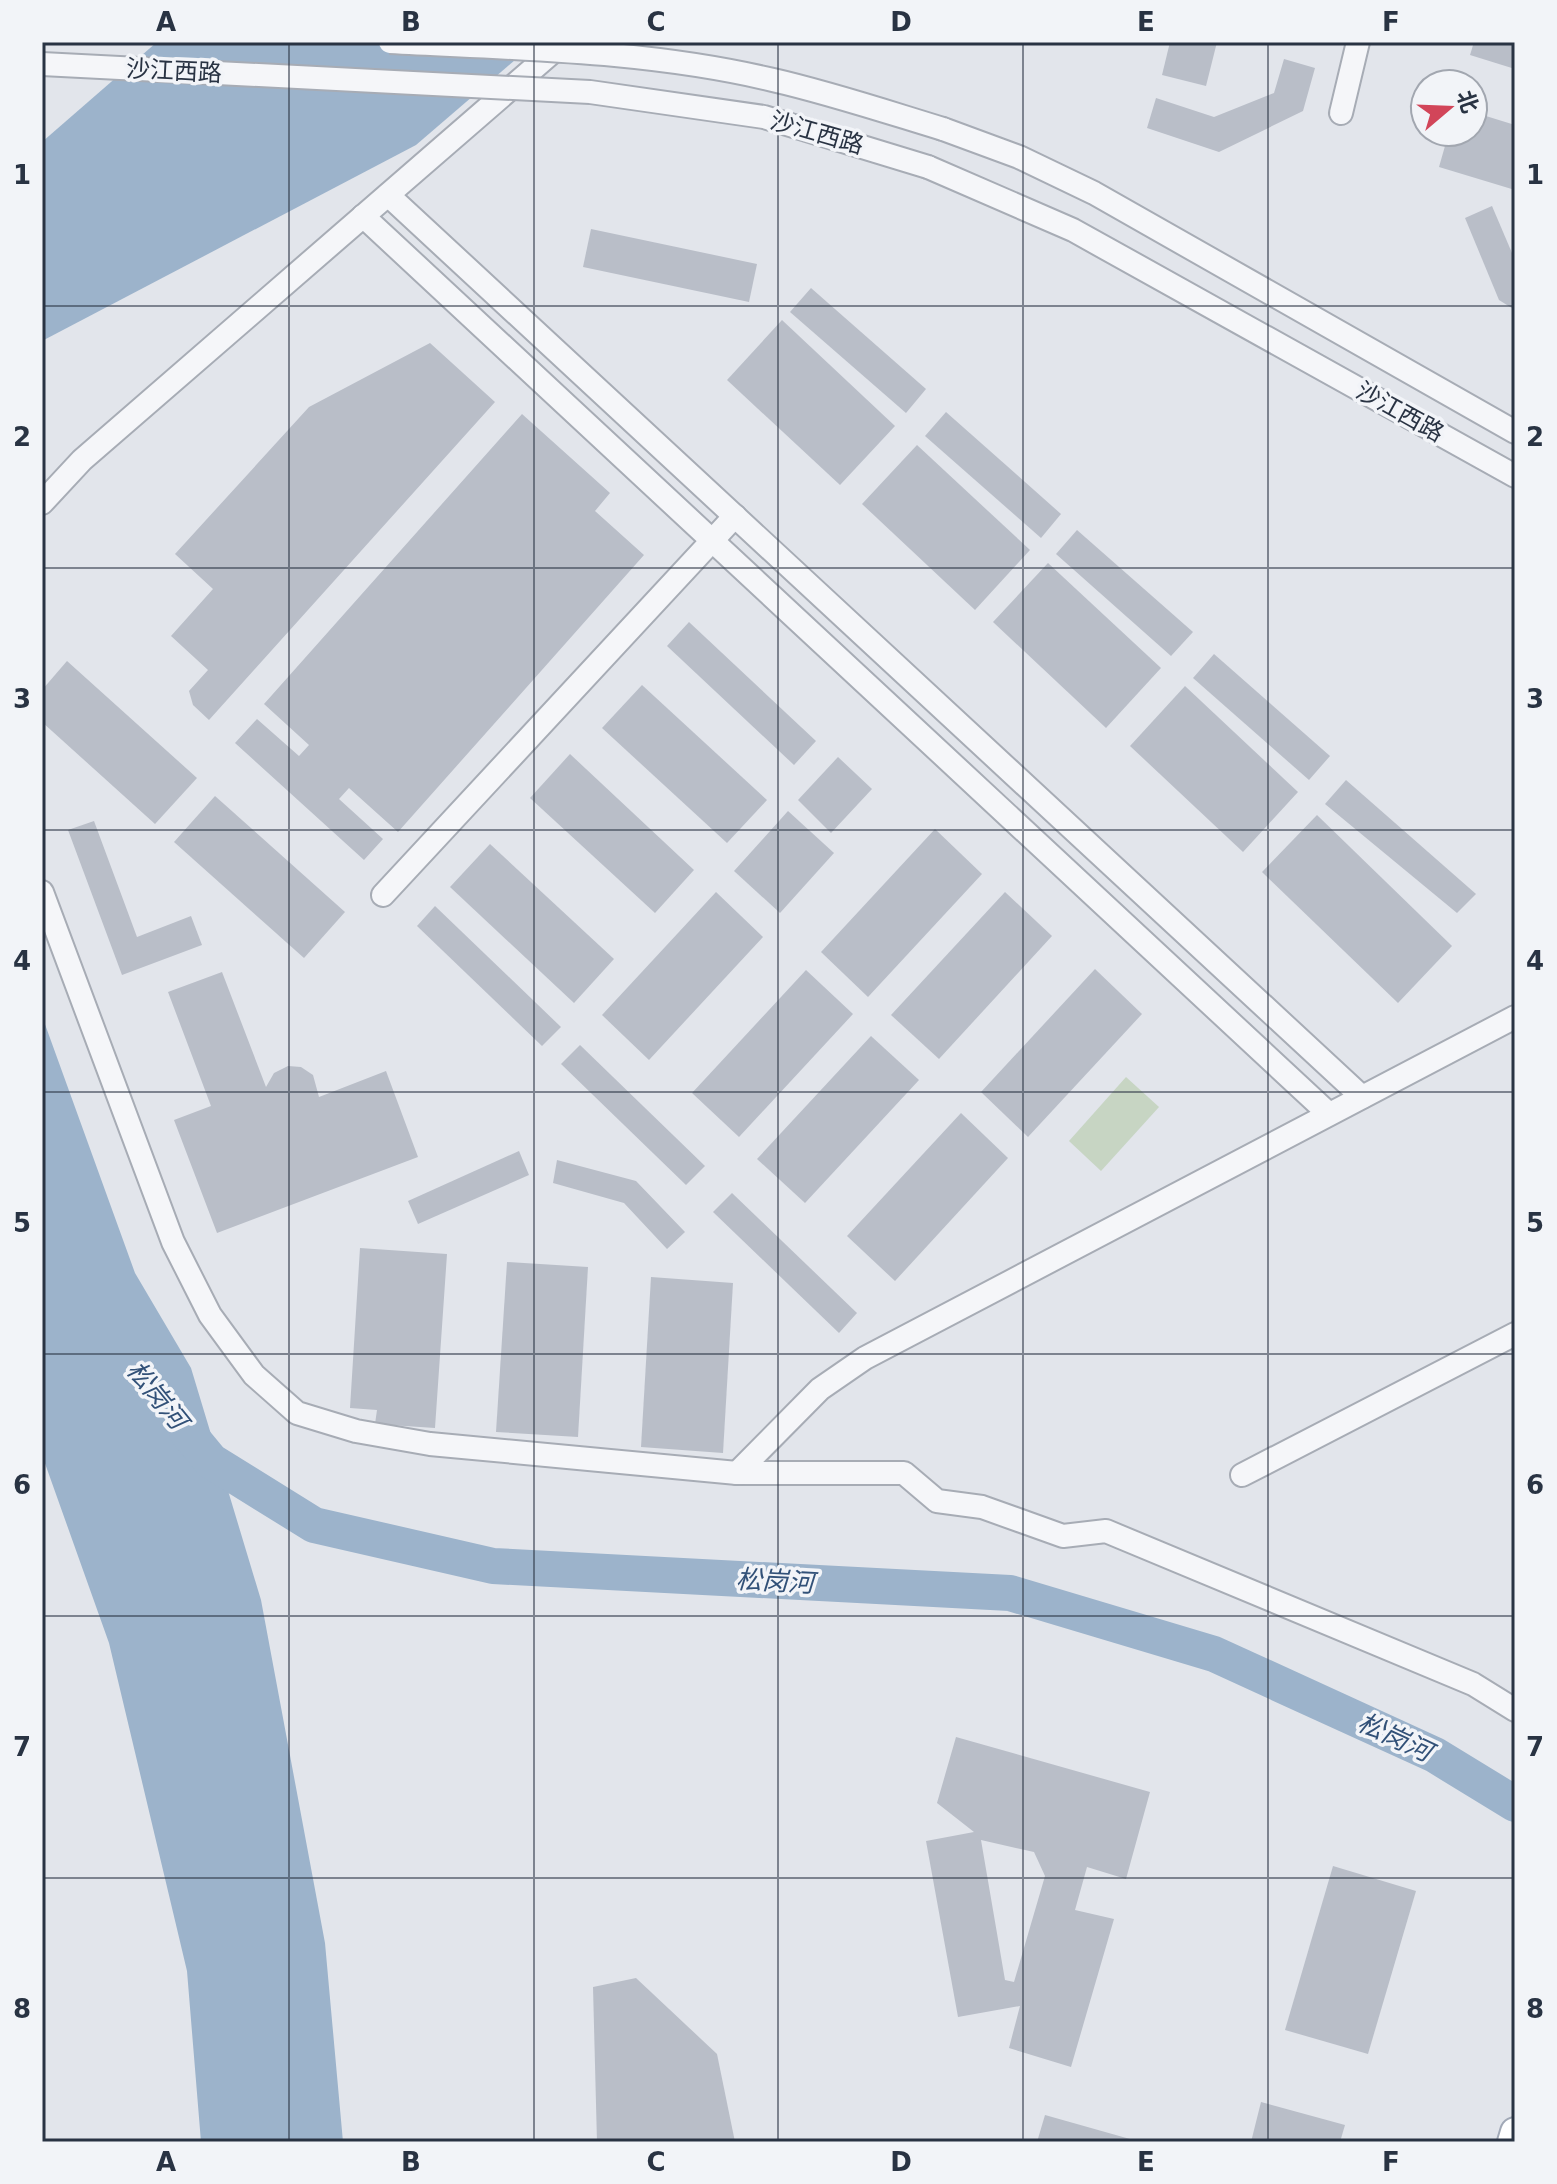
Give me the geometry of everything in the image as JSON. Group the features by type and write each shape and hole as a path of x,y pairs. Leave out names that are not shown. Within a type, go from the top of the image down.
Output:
{"main road":[{"path":"1512,2142 1515,2132"}],"street":[{"name":"沙江西路","path":"390,42 592,52 682,63 772,79 943,129 1019,157 1094,193 1515,432"},
{"path":"42,503 82,460 564,42"},
{"path":"1341,113 1358,42"},
{"name":"沙江西路","path":"42,64 590,92 764,117 928,167 1073,230 1515,476"},
{"path":"388,195 1362,1097"},
{"path":"363,216 1329,1114"},
{"path":"383,895 735,516"},
{"path":"42,892 173,1242 210,1315 254,1375 297,1413 356,1431 430,1444 737,1473 904,1473 937,1501 982,1507 1063,1536 1106,1531 1473,1684 1515,1710"},
{"path":"737,1473 820,1389 865,1358 1515,1017"},
{"path":"1242,1475 1515,1334"}],"green space":[{"path":"1126,1077 1159,1107 1101,1171 1069,1141"}],"water":[{"path":"157,42 536,42 416,145 42,341 42,142"},
{"path":"42,1016 135,1273 191,1368 261,1600 325,1943 343,2142 201,2142 187,1971 109,1643 42,1455"}],"building":[{"path":"1170,42 1217,42 1206,86 1162,75"},
{"path":"1474,42 1515,42 1515,69 1470,55"},
{"path":"1284,59 1315,68 1303,111 1219,152 1147,128 1156,98 1214,117 1274,93"},
{"path":"1489,117 1515,125 1515,190 1439,167 1444,148 1489,148"},
{"path":"1492,206 1515,260 1515,310 1499,300 1465,218"},
{"path":"591,229 757,264 749,302 583,267"},
{"path":"811,288 926,389 906,413 790,312"},
{"path":"782,320 895,426 840,485 727,380"},
{"path":"430,343 495,402 209,720 193,705 189,691 208,670 171,636 213,589 175,554 309,407"},
{"path":"946,412 1061,514 1041,538 925,436"},
{"path":"522,414 610,493 595,511 644,555 398,832 349,788 339,799 383,839 364,860 235,743 257,719 299,756 309,745 264,704"},
{"path":"917,445 1030,550 975,610 862,504"},
{"path":"1077,530 1193,632 1171,656 1056,554"},
{"path":"1048,563 1161,668 1106,728 993,622"},
{"path":"689,622 816,741 794,765 667,646"},
{"path":"1214,654 1330,756 1309,780 1193,678"},
{"path":"67,661 197,778 155,824 42,722 42,690"},
{"path":"642,685 767,800 727,843 602,728"},
{"path":"1185,686 1298,792 1243,852 1130,746"},
{"path":"570,754 694,870 655,913 530,798"},
{"path":"838,757 872,789 831,833 798,800"},
{"path":"1346,780 1476,894 1457,913 1325,804"},
{"path":"215,796 345,912 304,958 174,842"},
{"path":"788,811 834,853 780,913 734,871"},
{"path":"1317,815 1452,946 1398,1003 1262,872"},
{"path":"94,821 137,937 191,916 202,945 122,975 68,830"},
{"path":"935,829 982,874 868,997 821,952"},
{"path":"490,844 614,959 574,1003 450,887"},
{"path":"716,892 763,937 649,1060 602,1015"},
{"path":"1005,892 1052,936 939,1059 891,1015"},
{"path":"435,906 561,1027 542,1046 417,926"},
{"path":"1095,969 1142,1014 1028,1137 981,1092"},
{"path":"806,970 853,1014 739,1137 692,1093"},
{"path":"222,972 266,1087 274,1073 288,1066 301,1067 313,1075 319,1097 386,1071 418,1157 217,1233 174,1120 211,1106 168,992"},
{"path":"871,1036 919,1080 805,1203 757,1159"},
{"path":"580,1045 705,1166 686,1185 561,1064"},
{"path":"961,1113 1008,1158 895,1281 847,1236"},
{"path":"519,1151 529,1175 418,1224 408,1201"},
{"path":"557,1160 636,1181 685,1232 667,1249 624,1203 553,1183"},
{"path":"732,1193 857,1313 839,1333 713,1212"},
{"path":"360,1248 447,1254 435,1428 375,1424 377,1410 350,1408"},
{"path":"507,1262 588,1267 578,1437 496,1432"},
{"path":"651,1277 733,1283 723,1453 641,1447"},
{"path":"956,1737 1150,1792 1126,1879 1087,1867 1075,1910 1114,1919 1071,2067 1009,2048 1020,2006 958,2017 926,1841 974,1832 937,1803","holes":["981,1840 1034,1852 1045,1876 1014,1982 1005,1980"]},
{"path":"1333,1866 1416,1891 1368,2054 1285,2030"},
{"path":"636,1978 717,2054 735,2142 597,2142 593,1987"},
{"path":"1261,2102 1345,2125 1340,2142 1251,2142"},
{"path":"1045,2115 1137,2141 1037,2142"}],"waterway":[{"name":"松岗河","path":"187,1432 211,1461 314,1525 493,1566 1010,1593 1214,1654 1435,1755 1515,1804"}]}
